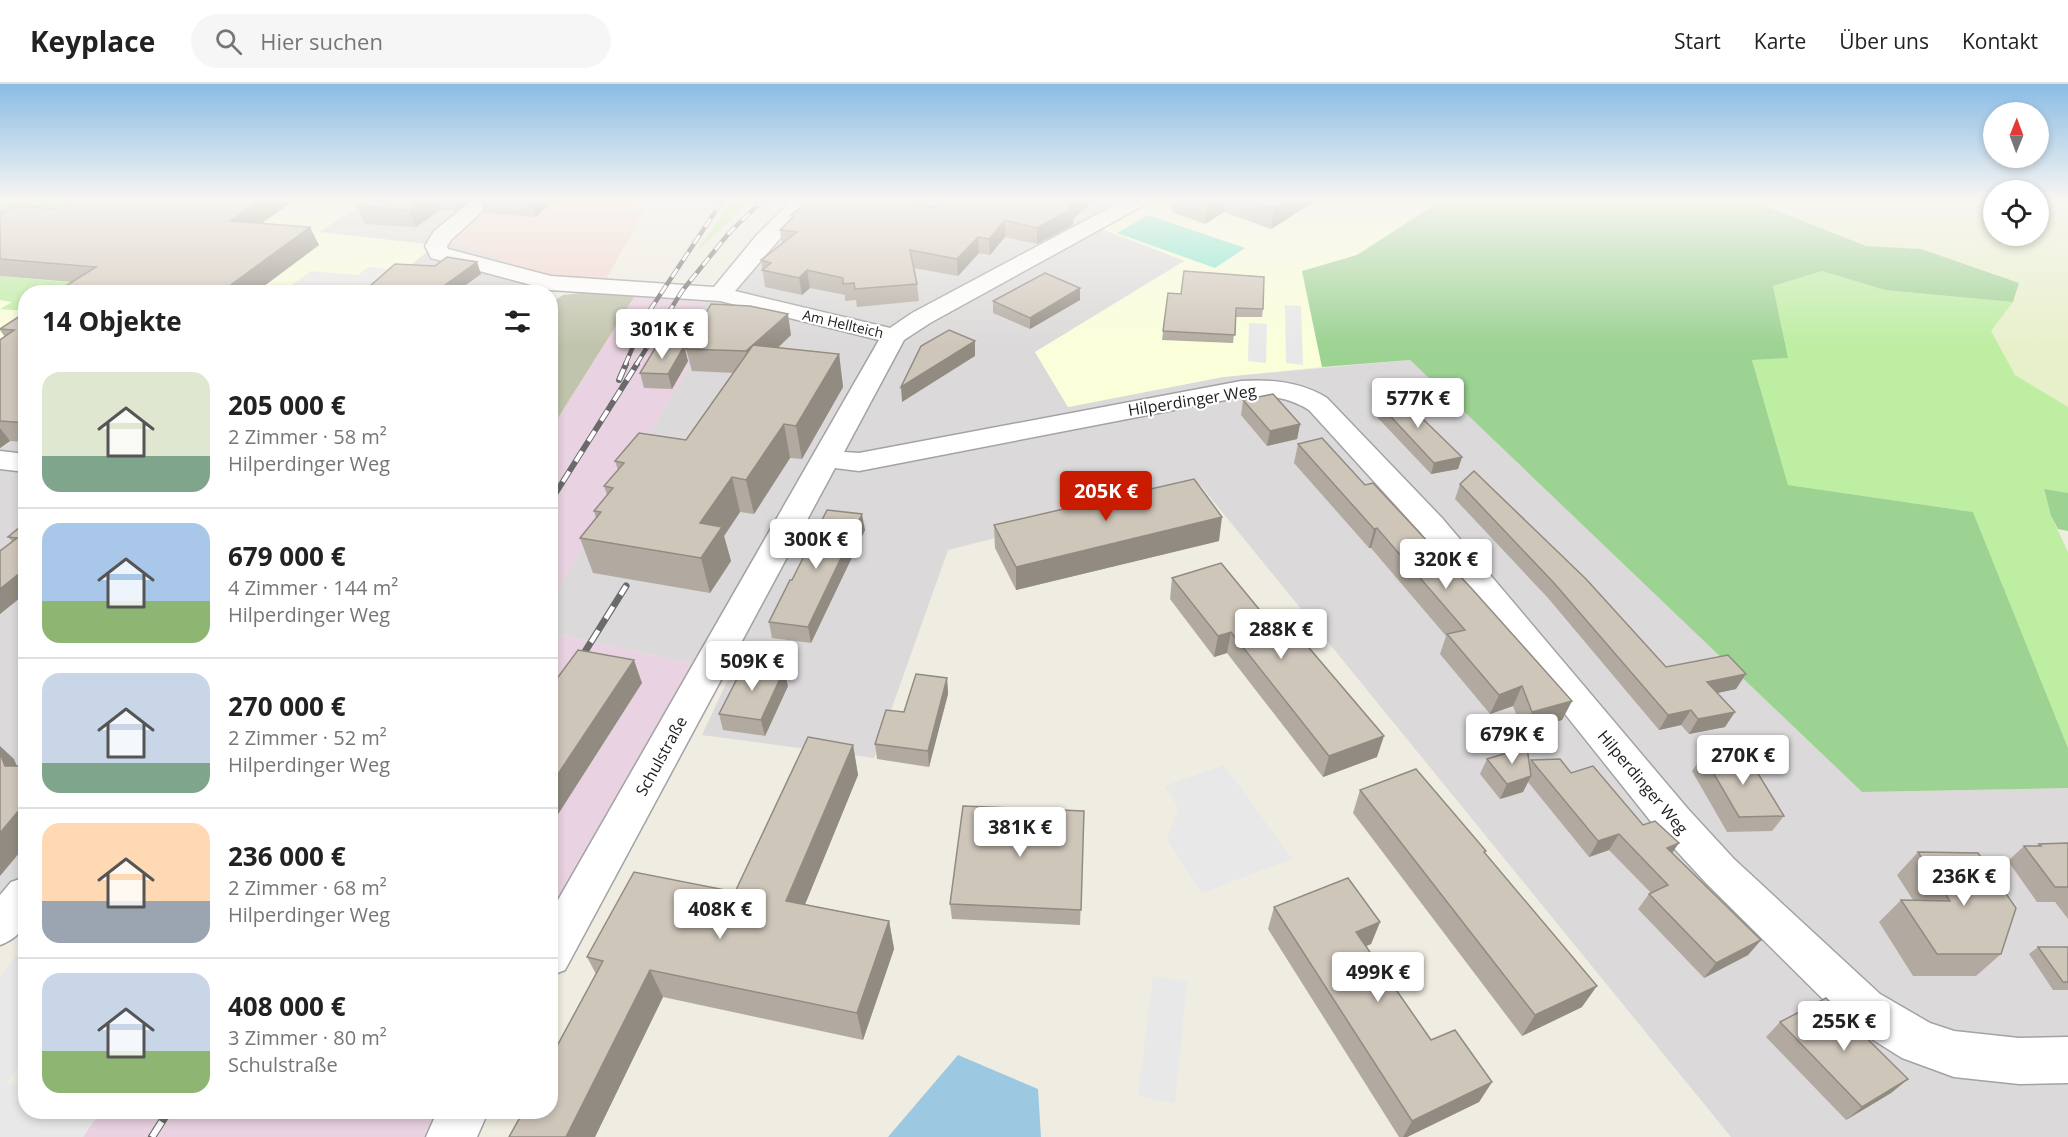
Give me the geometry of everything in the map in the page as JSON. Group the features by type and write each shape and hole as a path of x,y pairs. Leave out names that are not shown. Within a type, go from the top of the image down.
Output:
{"street":[{"name":"Am Hellteich","path":"438,249 440,253 536,285"},
{"path":"720,294 757,249"},
{"name":"Am Hellteich","path":"558,288 720,294 894,336 921,318 1048,249"},
{"name":"Schulstraße","path":"558,942 894,336"},
{"name":"Hilperdinger Weg","path":"827,459 859,462 1241,389 1277,388 1307,396 1318,404 1431,525 1674,821 1720,871 1864,1009 1918,1042 1954,1054 2019,1061 2068,1060"},
{"path":"0,460 18,462"},
{"path":"0,926 18,905"},
{"path":"450,1137 460,1119"}],"shaded area":[{"path":"0,249 437,250 427,252 384,285 18,285 18,372 0,370"},
{"path":"474,249 623,249 606,279 541,274"},
{"path":"476,249 541,274 531,285 384,285 427,252"},
{"path":"744,249 1156,249 1185,260 1035,352 1068,407 1223,377 1410,360 1862,792 2068,788 2068,1074 2063,1075 2068,1086 2068,1137 1731,1137 1201,486 948,550 874,758 702,735 733,669 703,666 558,635 558,590 694,359 701,307"},
{"path":"1154,249 1366,249 1357,255 1302,271 1322,367 1223,377 1068,407 1035,352 1185,261"},
{"path":"1921,249 2068,249 2068,407 2015,375 1991,331 2013,302 2019,283"},
{"path":"368,267 400,270 381,285 292,285 311,271 358,275"},
{"path":"636,294 708,297 701,307 694,359 558,590 558,418"},
{"path":"636,294 558,418 558,298 563,295"},
{"path":"1285,305 1301,306 1303,365 1286,363"},
{"path":"1249,323 1267,324 1266,363 1248,361"},
{"path":"0,370 18,372 18,884 0,905"},
{"path":"558,635 703,666 558,917"},
{"path":"1224,765 1292,859 1202,893 1167,839 1178,808 1165,786"},
{"path":"18,954 18,1067 6,1083 18,1084 18,1119 95,1119 83,1137 0,1137 0,977"},
{"path":"1153,976 1187,982 1175,1103 1138,1096"},
{"path":"95,1119 443,1119 432,1137 83,1137"}],"green space":[{"path":"1162,249 1243,249 1215,268"},
{"path":"1366,249 1921,249 2019,283 2013,302 1885,290 1822,271 1773,286 1788,358 1752,360 1788,485 1973,512 2068,748 2068,788 1862,792 1410,360 1322,367 1302,271 1357,255"},
{"path":"1822,271 1885,290 2013,302 1991,331 2015,375 2068,407 2068,493 2044,490 2051,516 2068,552 2068,748 1973,512 1788,485 1752,360 1788,358 1773,286"},
{"path":"0,276 76,283 73,285 18,285 18,310 0,309 12,302 0,300"},
{"path":"2044,489 2068,493 2068,531 2058,529 2051,516"}],"water":[{"path":"958,1055 1038,1089 1041,1137 888,1137"}],"building":[{"path":"0,249 280,249 231,285 67,285 96,267 0,259"},
{"path":"775,249 966,249 957,259 910,250 917,284 855,289 854,283 843,284 843,278 807,270 799,278 762,270 771,263 761,260"},
{"path":"447,257 477,262 445,285 371,285 395,264 435,266"},
{"path":"1184,271 1264,277 1263,309 1236,308 1235,335 1163,331 1168,293 1181,294"},
{"path":"1045,273 1080,288 1030,318 993,301"},
{"path":"711,304 750,306 788,314 746,351 686,349"},
{"path":"18,317 18,422 0,421 0,340 14,330 0,329"},
{"path":"949,330 975,341 901,387 921,346"},
{"path":"657,345 684,346 668,374 640,373"},
{"path":"753,345 839,354 796,426 784,424 746,480 732,477 700,523 722,527 701,558 580,538 601,512 594,511 613,488 604,486 624,463 615,461 639,433 686,440"},
{"path":"1393,390 1462,457 1434,463 1379,404"},
{"path":"1273,394 1300,424 1270,431 1243,400"},
{"path":"1322,438 1365,485 1373,483 1572,701 1532,712 1522,686 1499,695 1447,634 1465,630 1377,528 1374,529 1298,444"},
{"path":"1474,471 1586,579 1666,667 1728,655 1746,674 1707,682 1735,712 1698,719 1691,710 1668,715 1554,583 1460,484"},
{"path":"1194,479 1222,517 1016,567 994,525"},
{"path":"827,510 862,514 808,627 769,622 792,580"},
{"path":"18,529 18,574 0,589 0,551 17,538 8,537"},
{"path":"1221,563 1268,620 1281,615 1384,736 1329,756 1231,632 1218,636 1172,578"},
{"path":"578,650 634,660 558,774 558,677"},
{"path":"744,665 784,670 761,720 719,714"},
{"path":"916,674 947,678 928,751 875,744 886,710 904,712"},
{"path":"808,737 853,745 786,901 889,921 857,1013 650,970 566,1137 509,1137 519,1119 558,1119 558,1044 603,961 587,957 634,872 735,892"},
{"path":"1527,747 1531,776 1507,784 1487,759"},
{"path":"0,753 5,766 18,766 18,812 0,833"},
{"path":"1746,754 1784,816 1739,817 1703,755"},
{"path":"1560,759 1571,773 1593,766 1643,825 1655,821 1679,843 1667,848 1761,940 1716,963 1649,894 1668,885 1619,834 1598,841 1531,760"},
{"path":"1416,769 1597,986 1535,1015 1360,790"},
{"path":"963,806 1084,811 1081,910 950,904"},
{"path":"2068,843 2068,887 2055,887 2024,846"},
{"path":"1918,852 1978,853 2016,908 2001,954 1937,954 1901,900 1950,901"},
{"path":"1348,878 1380,922 1356,932 1431,1040 1455,1030 1492,1082 1412,1121 1274,907"},
{"path":"2038,947 2068,947 2068,982 2063,982"},
{"path":"1826,998 1908,1079 1862,1107 1780,1022"}],"railway":[{"path":"625,365 646,316 690,249"},
{"path":"636,365 682,291 716,249"},
{"path":"619,380 626,364"},
{"path":"558,489 637,364"},
{"path":"576,666 626,586"},
{"path":"152,1137 164,1119"}]}
